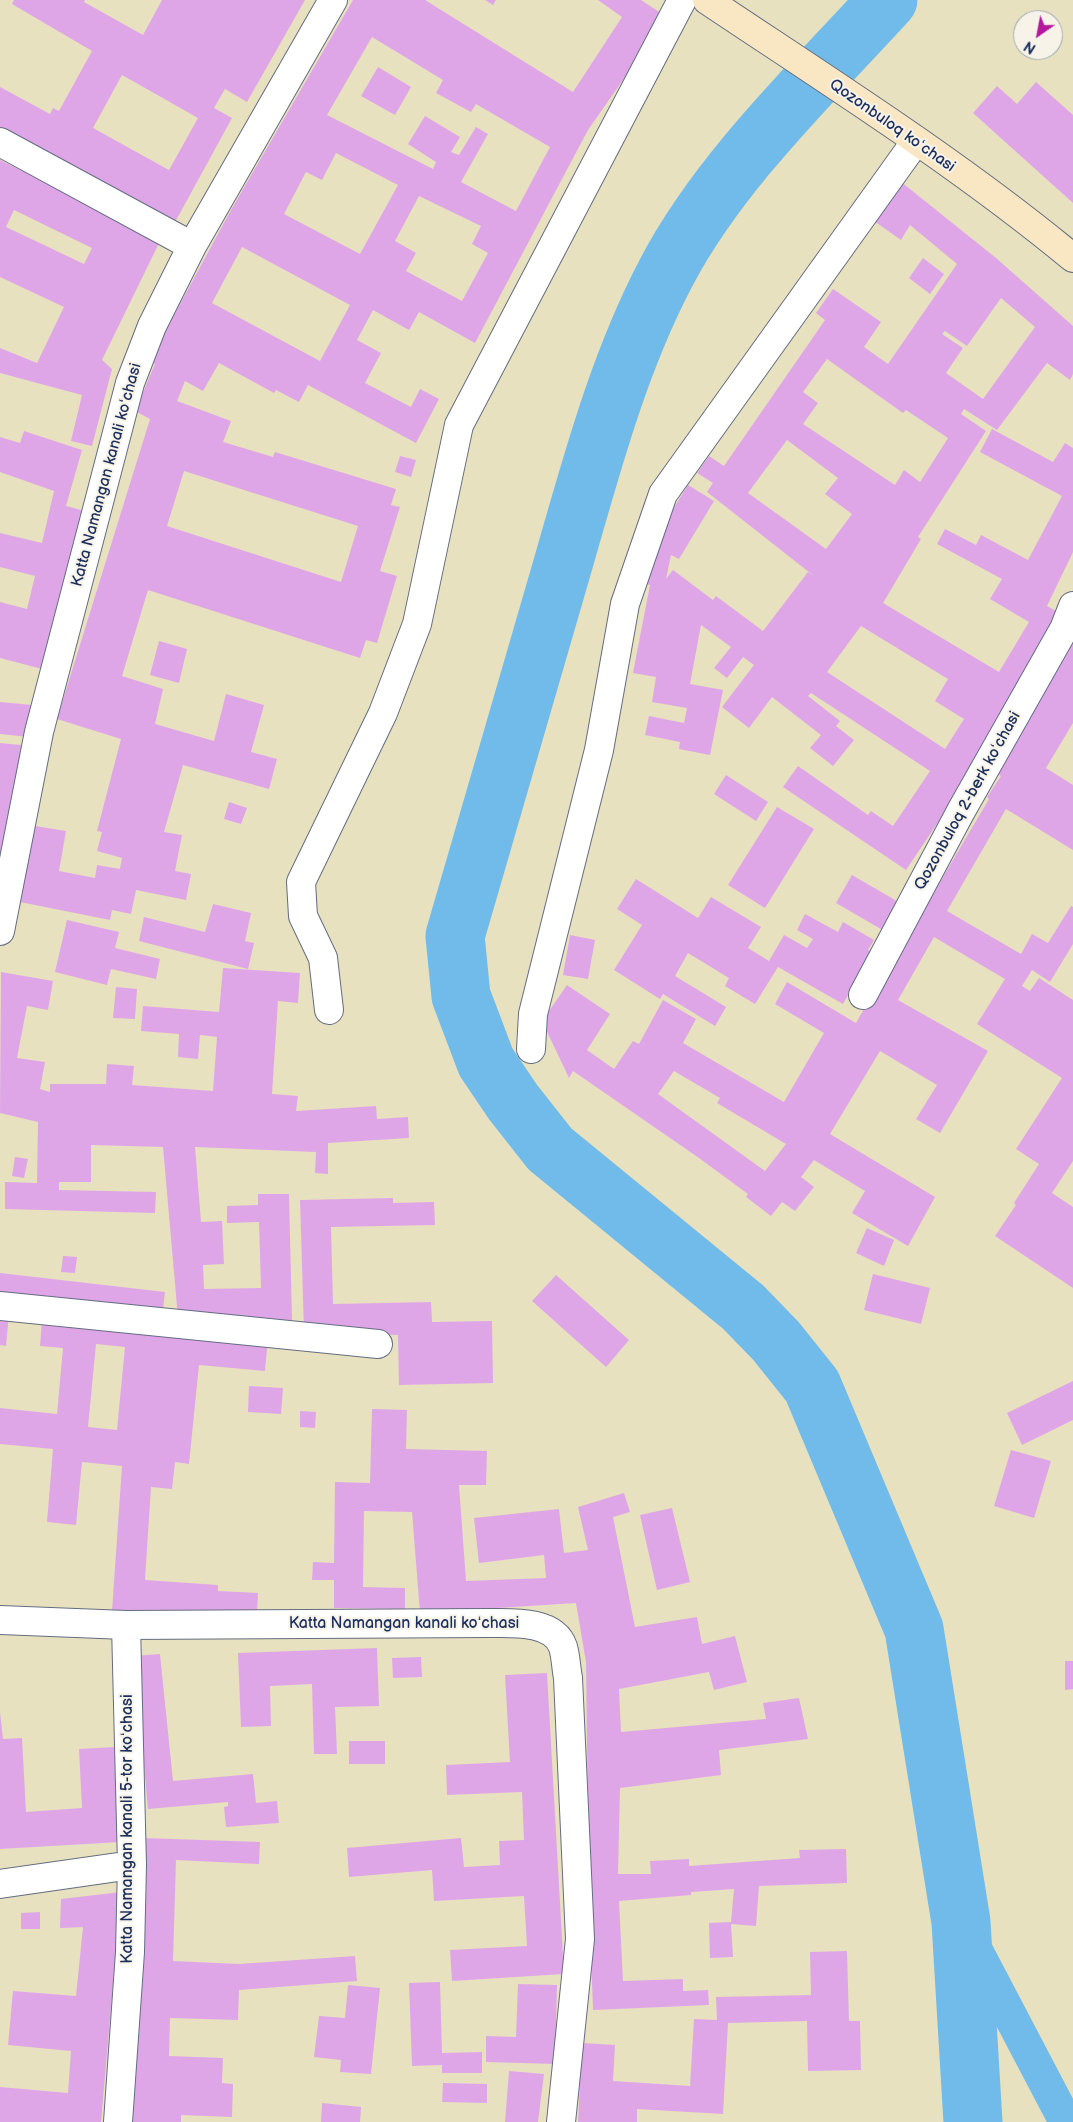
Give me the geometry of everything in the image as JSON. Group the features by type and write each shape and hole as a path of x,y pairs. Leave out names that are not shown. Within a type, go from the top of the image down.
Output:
{"main road":[{"name":"Qozonbuloq koʻchasi","path":"707,0 916,141 1034,226 1073,258"}],"street":[{"name":"Katta Namangan kanali koʻchasi","path":"0,931 39,732 130,383 152,326 192,246 332,0"},
{"path":"330,1010 323,958 304,916 301,882 383,713 417,624 458,425 682,0"},
{"path":"531,1050 533,1014 599,750 625,604 663,494 916,141"},
{"path":"0,142 192,246"},
{"name":"Qozonbuloq 2-berk koʻchasi","path":"863,995 961,811 1064,629 1073,606"},
{"path":"0,1306 378,1344"},
{"name":"Katta Namangan kanali koʻchasi","path":"0,1620 126,1625 498,1623 525,1624 552,1632 562,1646 568,1678 580,1939 561,2122"},
{"name":"Katta Namangan kanali 5-tor koʻchasi","path":"118,2122 130,1952 132,1865 126,1625"},
{"path":"0,1884 132,1865"}],"building":[{"path":"14,0 85,0 84,2 143,35 162,0 305,0 247,102 225,89 214,108 232,118 174,224 0,128 0,87 50,114 53,108 59,111 92,51 12,4","holes":["122,75 198,118 169,170 93,128"]},
{"path":"353,0 425,0 573,92 622,17 598,0 641,0 667,17 588,130 475,343 419,312 409,330 373,310 357,340 381,353 365,383 411,407 420,389 439,399 416,443 308,385 299,402 276,390 274,393 219,363 203,391 185,381 177,401 231,421 223,442 273,457 275,452 396,489 391,505 400,507 380,571 397,576 377,643 366,640 360,658 148,590 122,676 163,689 155,724 214,741 226,694 264,705 251,752 277,759 269,789 183,765 164,832 182,835 175,871 191,874 186,900 136,890 131,914 112,910 110,920 15,901 29,825 66,831 59,871 95,878 97,865 120,869 122,858 97,851 102,832 97,831 121,739 57,719 150,419 135,411 155,364 149,361 231,210","holes":["372,37 443,80 436,93 471,112 476,104 550,147 516,211 461,182 488,134 476,127 459,155 451,152 460,137 425,116 408,144 436,162 433,169 327,115","336,153 398,185 360,254 284,214 306,172 322,180","419,196 481,226 472,244 488,253 462,301 406,271 416,253 395,241","242,247 350,305 320,361 212,303","184,471 358,526 341,582 167,526"]},
{"path":"485,0 496,0 493,5"},
{"path":"378,67 411,87 395,115 361,96"},
{"path":"1036,82 1073,115 1073,203 973,113 997,86 1017,104"},
{"path":"0,160 161,239 102,360 112,369 92,446 71,441 82,395 0,373 0,348 37,363 64,307 0,277","holes":["14,210 92,248 84,264 6,227"]},
{"path":"900,181 996,258 1073,326 1073,374 1070,380 1047,363 997,430 964,409 961,414 986,431 918,537 921,539 883,603 999,672 1029,622 990,599 1002,579 937,544 945,529 976,545 981,535 1028,560 1062,496 980,452 992,429 1053,462 1065,443 1073,448 1073,552 1047,606 1065,616 994,739 906,870 783,787 798,766 868,815 871,811 893,826 930,771 811,693 808,696 840,721 836,726 854,740 833,766 810,748 821,735 772,697 749,728 722,707 754,665 743,657 727,678 714,668 731,647 701,625 690,684 723,690 710,755 679,749 680,742 645,735 649,716 684,723 687,708 652,702 656,677 633,673 650,585 642,583 652,543 688,485 714,501 679,559 671,555 666,579 673,570 713,600 716,596 763,631 808,572 814,576 707,492 713,483 697,473 709,456 724,466 825,320 816,313 833,289 881,322 864,347 888,364 957,264 910,225 901,240 874,221","holes":["1001,298 1035,327 983,399 946,373 963,348 942,334 945,331 967,346","827,359 903,413 906,410 948,438 920,482 904,470 895,485 803,424 818,403 803,392","787,440 838,478 825,494 852,514 826,549 748,493","861,626 948,679 935,701 964,719 945,749 827,672"]},
{"path":"923,258 944,274 930,294 909,278"},
{"path":"24,431 82,450 66,506 85,511 46,670 0,658 0,602 27,609 35,576 0,567 0,533 42,543 54,491 0,472 0,437 20,443"},
{"path":"400,456 416,460 411,477 395,472"},
{"path":"1073,630 1073,723 1046,768 1073,785 1073,850 1006,809 947,911 1021,954 1032,934 1048,943 1071,906 1073,907 1073,944 1050,982 1032,970 1022,986 1030,991 1039,978 1073,1000 1073,1161 1052,1193 1073,1207 1073,1288 995,1236 1016,1205 1014,1203 1039,1164 1016,1149 1062,1078 977,1024 1005,979 934,937 898,1000 988,1051 940,1133 916,1119 937,1085 880,1051 830,1134 935,1197 908,1246 852,1213 865,1191 814,1160 801,1177 814,1187 795,1211 782,1202 771,1216 746,1197 748,1194 699,1158 573,1071 569,1078 542,1021 567,985 610,1014 587,1050 614,1069 633,1041 639,1044 663,1000 696,1019 683,1043 784,1102 824,1033 775,1004 787,982 856,1023 1001,776 989,768","holes":["674,1071 720,1098 717,1103 786,1144 765,1171 658,1094"]},
{"path":"159,641 187,649 179,683 150,675"},
{"path":"0,702 32,705 29,737 0,734"},
{"path":"0,743 21,745 11,833 0,897"},
{"path":"726,775 768,802 756,821 714,794"},
{"path":"229,802 247,808 241,824 224,819"},
{"path":"777,807 814,829 765,908 728,885"},
{"path":"852,875 902,904 886,932 836,903"},
{"path":"636,879 698,918 711,897 761,927 748,948 769,961 784,935 807,948 813,939 797,930 805,914 838,932 843,922 874,940 868,950 872,952 843,1004 778,967 755,1004 725,986 729,978 688,953 675,976 726,1007 715,1026 663,994 660,999 614,970 642,925 617,909"},
{"path":"213,904 251,913 245,941 254,943 248,969 139,941 144,917 205,932"},
{"path":"67,920 119,932 115,948 160,959 156,979 111,969 107,985 55,972"},
{"path":"570,935 595,940 588,979 563,975"},
{"path":"223,968 300,973 298,1003 278,1001 272,1094 298,1096 296,1111 376,1106 377,1119 408,1117 409,1138 328,1143 328,1174 315,1173 316,1152 195,1147 201,1222 222,1221 224,1264 203,1265 204,1289 261,1288 259,1222 227,1223 227,1206 258,1205 258,1194 289,1194 292,1320 178,1318 163,1147 91,1145 91,1182 59,1182 59,1190 156,1192 155,1213 5,1209 5,1182 37,1183 38,1122 0,1113 1,972 53,981 48,1010 27,1006 17,1058 45,1062 40,1089 50,1092 50,1084 106,1084 107,1064 134,1066 132,1085 213,1091 217,1037 200,1035 198,1059 178,1057 179,1034 141,1031 143,1006 219,1012"},
{"path":"116,987 137,989 135,1019 113,1018"},
{"path":"15,1157 28,1159 24,1178 12,1176"},
{"path":"393,1198 393,1203 434,1202 435,1225 331,1227 333,1304 431,1302 432,1322 492,1321 493,1383 399,1385 398,1335 304,1332 300,1200"},
{"path":"867,1228 894,1240 884,1266 856,1253"},
{"path":"63,1256 77,1257 75,1273 61,1272"},
{"path":"0,1273 165,1292 162,1317 0,1298"},
{"path":"873,1274 930,1288 921,1324 864,1310"},
{"path":"556,1275 629,1340 606,1367 532,1301"},
{"path":"0,1313 9,1314 6,1346 0,1345"},
{"path":"42,1320 268,1338 265,1371 199,1365 189,1464 175,1462 172,1489 151,1487 145,1580 218,1585 218,1591 258,1593 257,1615 112,1611 122,1466 82,1462 76,1525 47,1522 53,1449 0,1444 0,1408 57,1414 63,1348 40,1346","holes":["96,1344 125,1347 117,1430 88,1427"]},
{"path":"1073,1381 1073,1420 1022,1445 1007,1413"},
{"path":"249,1386 283,1388 281,1414 248,1412"},
{"path":"372,1409 407,1410 406,1449 487,1451 486,1485 459,1485 466,1581 546,1578 544,1555 479,1563 474,1518 559,1509 564,1553 588,1550 578,1507 624,1493 630,1512 613,1517 635,1627 697,1617 702,1644 735,1636 747,1682 714,1690 709,1672 619,1689 621,1732 766,1719 763,1703 799,1698 808,1739 719,1750 721,1775 620,1788 618,1874 651,1874 650,1861 689,1859 689,1866 800,1858 799,1850 846,1849 847,1883 759,1886 756,1926 731,1924 733,1957 710,1958 709,1923 731,1922 734,1889 691,1892 691,1895 619,1901 623,1981 683,1979 683,1991 708,1990 709,2005 593,2010 589,1902 586,1662 576,1603 420,1613 412,1512 364,1511 363,1587 405,1588 405,1609 334,1608 334,1580 312,1580 313,1562 334,1563 335,1482 370,1483"},
{"path":"300,1411 316,1412 315,1428 300,1427"},
{"path":"1011,1450 1051,1461 1034,1518 994,1506"},
{"path":"672,1508 690,1582 657,1590 640,1515"},
{"path":"377,1648 379,1706 335,1707 337,1754 314,1754 312,1684 270,1686 271,1726 241,1727 238,1653"},
{"path":"160,1654 173,1781 253,1774 256,1803 277,1801 279,1823 226,1827 224,1807 228,1806 228,1802 148,1809 134,1656"},
{"path":"421,1657 422,1677 393,1678 392,1658"},
{"path":"1065,1661 1073,1661 1073,1689 1065,1690"},
{"path":"547,1673 564,1974 452,1981 450,1950 527,1946 524,1896 434,1901 432,1870 349,1877 347,1848 461,1838 464,1867 500,1865 499,1841 524,1840 522,1792 447,1795 446,1765 510,1762 505,1675"},
{"path":"0,1712 3,1739 22,1738 26,1812 82,1808 79,1749 115,1747 120,1842 0,1849"},
{"path":"349,1741 385,1741 385,1764 349,1764"},
{"path":"143,1838 260,1842 259,1864 176,1860 173,1961 239,1964 355,1956 357,1981 239,1990 238,2020 170,2018 169,2056 223,2058 222,2083 233,2084 232,2117 181,2115 181,2122 130,2122"},
{"path":"121,1892 101,2122 0,2122 0,2087 68,2093 71,2051 8,2045 13,1991 76,1996 83,1927 60,1928 61,1899"},
{"path":"40,1912 40,1929 21,1929 21,1913"},
{"path":"847,1951 849,2021 860,2021 861,2070 808,2071 807,2021 728,2023 723,2114 637,2109 637,2122 578,2122 582,2043 615,2045 613,2081 690,2086 694,2019 717,2020 716,1997 811,1995 810,1952"},
{"path":"440,1982 442,2053 482,2052 482,2073 442,2073 442,2065 412,2066 409,1983"},
{"path":"518,1984 557,1985 555,2064 486,2062 486,2036 516,2037"},
{"path":"348,1985 380,1988 371,2074 340,2072 341,2060 314,2057 319,2016 345,2018"},
{"path":"509,2071 544,2074 538,2122 505,2122"},
{"path":"443,2083 487,2084 487,2103 442,2102"},
{"path":"322,2103 361,2107 360,2122 321,2122"}],"waterway":[{"path":"888,0 798,96 739,165 687,236 649,308 619,382 594,457 455,936 461,996 486,1062 513,1102 550,1149 743,1307 776,1341 812,1386 914,1629 961,1922 973,2122"},
{"path":"961,1922 1066,2122"}]}
